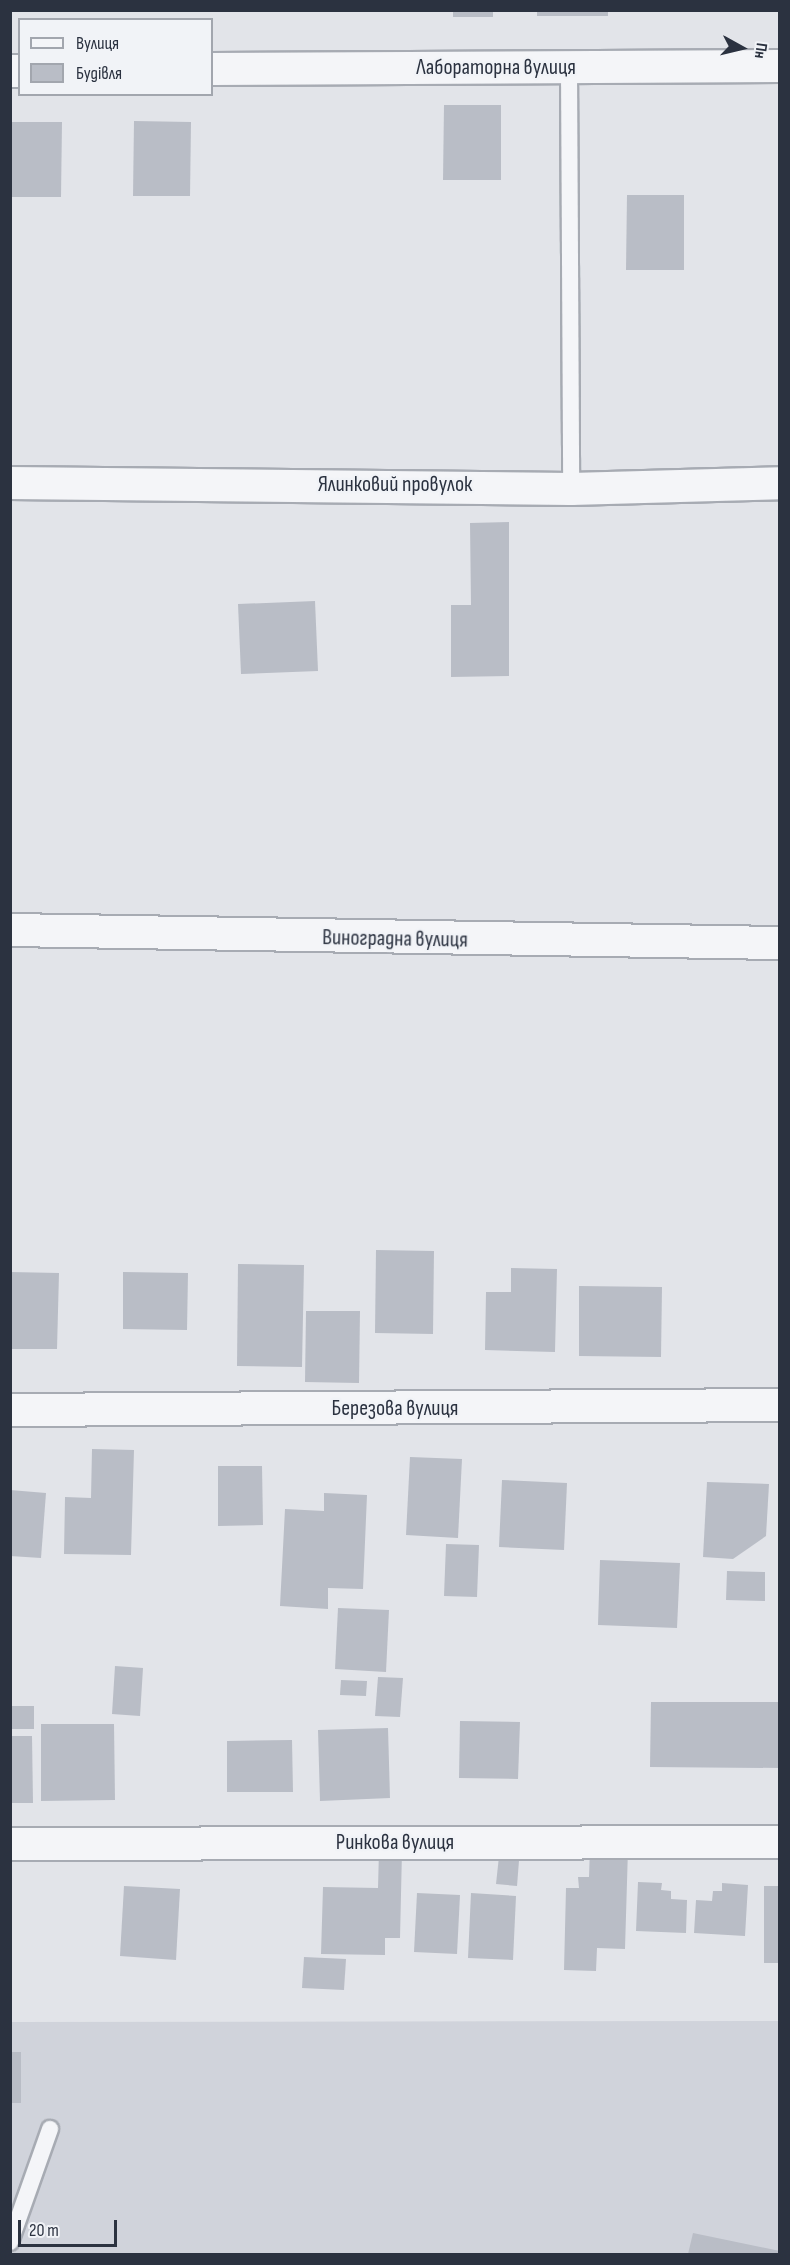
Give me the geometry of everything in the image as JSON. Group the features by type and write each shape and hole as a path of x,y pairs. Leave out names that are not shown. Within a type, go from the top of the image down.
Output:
{"street":[{"name":"Лабораторна вулиця","path":"213,69 780,66"},
{"name":"Ялинковий провулок","path":"10,483 571,489 780,483"},
{"name":"Виноградна вулиця","path":"10,930 780,943"},
{"name":"Березова вулиця","path":"10,1410 780,1406"},
{"name":"Ринкова вулиця","path":"10,1844 780,1842"}],"lane":[{"path":"569,68 571,489"},
{"path":"10,2242 50,2129"}],"shaded area":[{"path":"779,2021 779,2254 11,2254 10,2022"}],"building":[{"path":"453,10 493,10 493,17 453,17"},
{"path":"537,10 608,10 608,16 537,16"},
{"path":"444,105 501,105 501,180 443,180"},
{"path":"134,121 191,122 190,196 133,196"},
{"path":"10,122 62,122 61,197 10,197"},
{"path":"627,195 684,195 684,270 626,270"},
{"path":"509,522 509,676 451,677 451,605 471,605 470,523"},
{"path":"315,601 318,671 241,674 238,604"},
{"path":"376,1250 434,1251 433,1334 375,1333"},
{"path":"238,1264 304,1265 302,1367 237,1366"},
{"path":"511,1268 557,1269 555,1352 485,1350 486,1292 511,1292"},
{"path":"10,1272 59,1273 57,1349 10,1349"},
{"path":"123,1272 188,1273 187,1330 123,1329"},
{"path":"579,1286 662,1287 661,1357 579,1356"},
{"path":"306,1311 360,1311 359,1383 305,1382"},
{"path":"92,1449 134,1450 131,1555 64,1554 65,1497 91,1498"},
{"path":"410,1457 462,1459 458,1538 406,1535"},
{"path":"218,1466 262,1466 263,1525 218,1526"},
{"path":"502,1480 567,1483 564,1550 499,1547"},
{"path":"707,1482 769,1484 766,1536 733,1559 703,1557"},
{"path":"10,1490 46,1493 41,1558 10,1556"},
{"path":"324,1493 367,1495 363,1589 328,1588 328,1609 280,1606 285,1509 324,1511"},
{"path":"446,1544 479,1545 477,1597 444,1596"},
{"path":"600,1560 680,1563 677,1628 598,1625"},
{"path":"727,1571 765,1572 765,1601 726,1600"},
{"path":"338,1608 389,1610 386,1672 335,1669"},
{"path":"115,1666 143,1668 140,1716 112,1714"},
{"path":"378,1677 403,1678 400,1717 375,1716"},
{"path":"341,1680 367,1681 366,1696 340,1695"},
{"path":"651,1702 780,1702 780,1768 650,1767"},
{"path":"10,1706 34,1706 34,1729 10,1729"},
{"path":"460,1721 520,1722 518,1779 459,1778"},
{"path":"41,1724 114,1724 115,1800 41,1801"},
{"path":"388,1728 390,1798 320,1801 318,1730"},
{"path":"10,1736 32,1736 33,1803 10,1803"},
{"path":"292,1740 293,1792 227,1792 227,1741"},
{"path":"500,1847 520,1848 517,1886 496,1884"},
{"path":"590,1848 628,1849 625,1949 597,1948 596,1971 564,1970 566,1888 579,1888 578,1877 589,1877"},
{"path":"379,1850 402,1851 400,1938 385,1938 385,1955 321,1954 323,1887 378,1888"},
{"path":"638,1882 662,1883 661,1890 671,1891 671,1899 687,1900 686,1933 636,1931"},
{"path":"722,1883 748,1885 745,1936 694,1933 696,1900 712,1901 713,1891 722,1891"},
{"path":"124,1886 180,1889 176,1960 120,1956"},
{"path":"764,1886 780,1886 780,1963 764,1963"},
{"path":"417,1893 460,1895 457,1954 414,1952"},
{"path":"471,1893 516,1896 513,1960 468,1958"},
{"path":"304,1957 346,1959 344,1990 302,1988"},
{"path":"10,2052 21,2052 21,2103 10,2103"},
{"path":"693,2233 780,2251 780,2254 688,2254"}]}
